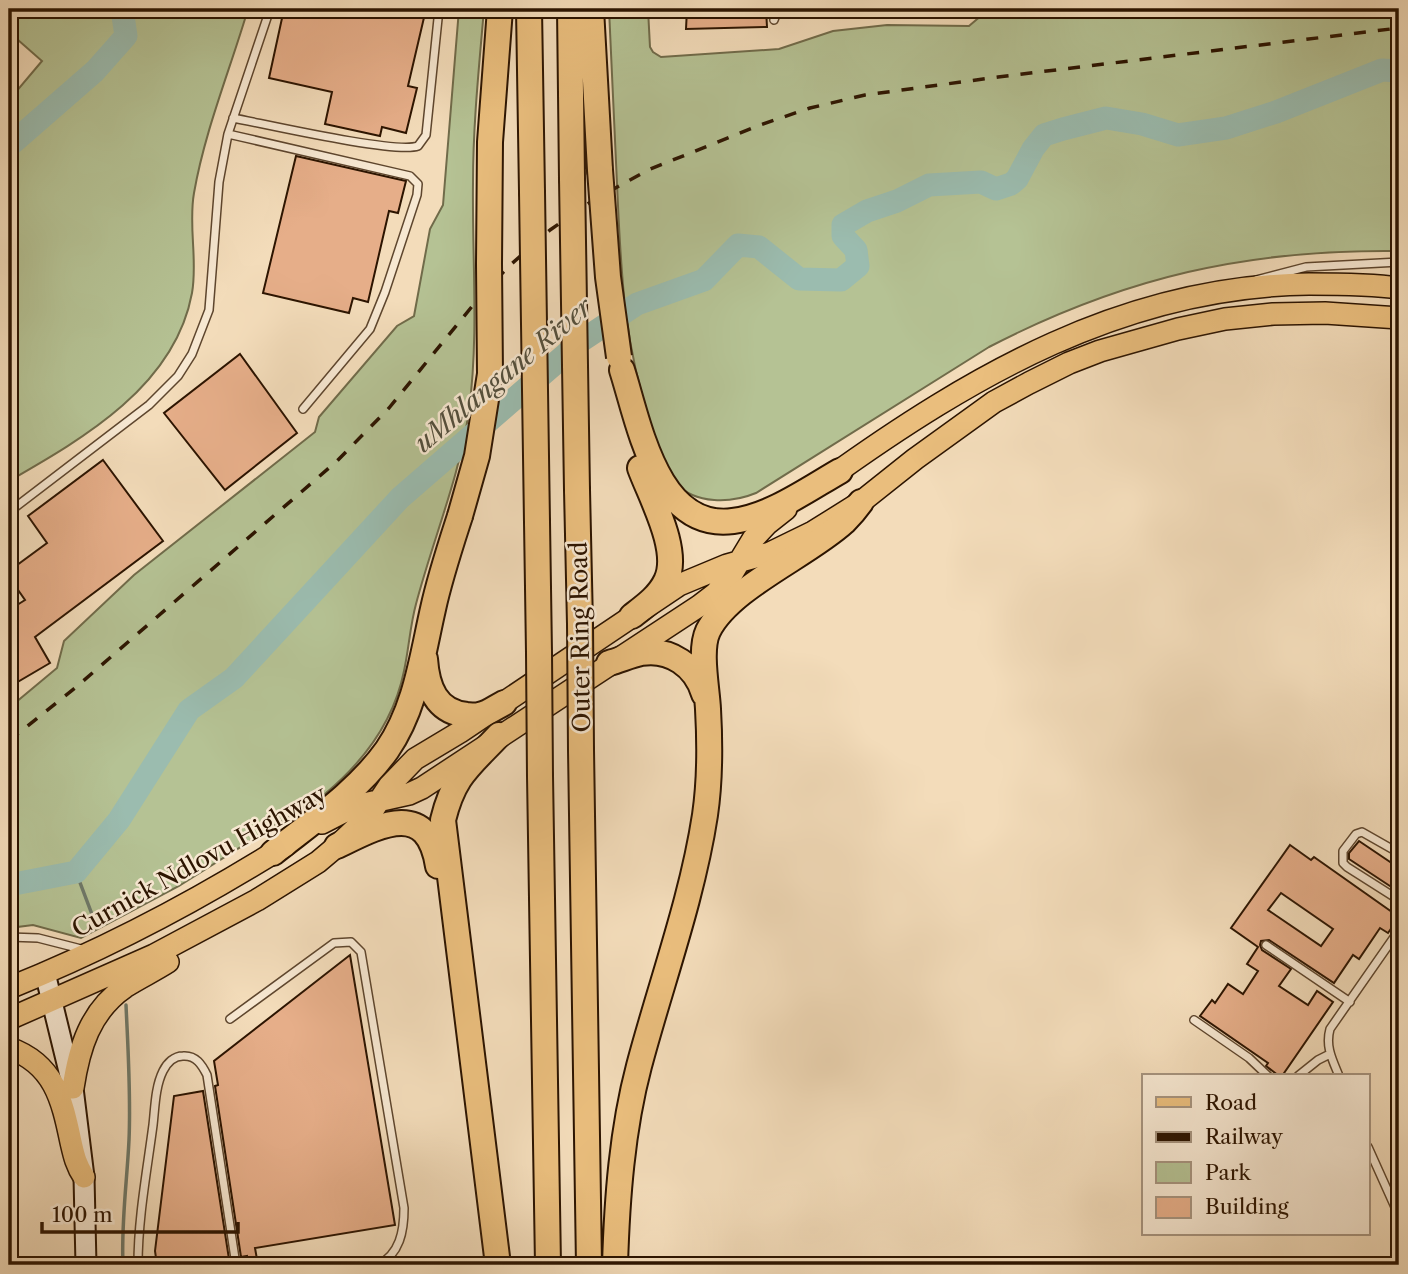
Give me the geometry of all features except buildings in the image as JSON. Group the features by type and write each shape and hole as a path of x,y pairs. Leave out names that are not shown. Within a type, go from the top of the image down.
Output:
{"highway":[{"path":"273,853 347,793 386,750 411,702 425,651 440,582 477,456 490,374 490,142 500,9"},
{"name":"Outer Ring Road","path":"529,9 548,1265"},
{"name":"Outer Ring Road","path":"570,9 589,1265"},
{"path":"591,9 608,277 640,466 671,554 667,581 657,596 632,616"},
{"path":"621,364 648,454 665,488 679,504 694,514 712,520 735,521 788,501 840,471"},
{"path":"615,1265 626,1126 638,1069 690,886 706,813 709,782 709,711 705,649 707,634 714,621 741,595 845,522 861,502"},
{"path":"425,651 430,688 446,709 456,714 478,716 504,703"},
{"path":"609,663 640,653 666,653 676,657 697,678 709,711"},
{"path":"498,1265 443,820 449,795 458,778 499,735"},
{"path":"337,846 379,825 395,822 409,823 423,831 437,861 445,918 468,1010"}],"main road":[{"name":"Curnick Ndlovu Highway","path":"9,988 130,935 333,816 380,799 409,794 422,788 707,600 730,577 767,523 840,471 975,382 1051,343 1135,311 1229,289 1284,284 1381,285 1399,288"},
{"name":"Curnick Ndlovu Highway","path":"9,1019 52,1002 204,930 318,862 369,816 389,786 415,759 504,703 679,585 706,572 770,553 813,532 861,502 994,402 1069,363 1100,351 1178,329 1249,316 1325,313 1399,318"},
{"path":"73,1088 81,1046 98,1012 125,987 167,963 204,930"},
{"path":"9,1048 31,1058 47,1072 57,1091 75,1161 84,1177"}],"street":[{"path":"45,973 73,1088 84,1177 86,1265"}],"lane":[{"path":"9,512 149,405 178,376 192,354 209,310 219,182 228,134 270,9"},
{"path":"233,118 346,140 406,148 418,146 426,135 439,9"},
{"path":"774,20 778,9"},
{"path":"228,134 410,176 418,184 417,195 375,320 360,342 303,408"},
{"path":"1229,289 1263,277 1306,267 1399,262"},
{"path":"1399,853 1362,832 1354,835 1342,857 1347,867 1399,900"},
{"path":"1338,1074 1327,1041 1329,1030 1399,930"},
{"path":"9,937 38,939 92,952"},
{"path":"230,1019 334,943 348,941 358,947 363,958 404,1208 404,1223 395,1251 378,1265"},
{"path":"1266,944 1350,1002"},
{"path":"1194,1020 1249,1058 1266,1074"},
{"path":"1300,1074 1330,1054"},
{"path":"138,1265 138,1243 161,1074 173,1059 184,1056 201,1064 207,1075 236,1265"},
{"path":"1370,1151 1399,1216"}],"green space":[{"path":"9,9 248,9 211,123 199,170 192,205 192,293 182,326 167,356 122,406 67,447 9,481 9,100 42,61 9,32"},
{"path":"459,9 484,9 473,161 472,382 465,435 416,604 406,662 393,707 365,754 326,793 179,886 81,938 33,925 9,928 9,708 57,668 64,641 134,575 315,432 319,417 397,326 414,316 430,229 443,205"},
{"path":"609,9 648,9 650,47 661,57 779,49 833,31 887,25 969,26 989,9 1399,9 1399,251 1290,255 1188,272 1138,285 1089,302 989,347 756,493 725,500 693,495 676,483 661,455 634,364 622,276"}],"waterway":[{"name":"uMhlangane River","path":"9,146 95,71 126,36 122,9"},
{"name":"uMhlangane River","path":"9,885 76,872 119,820 189,710 234,678 400,498 581,341 637,304 704,280 738,245 759,247 799,279 841,280 858,266 856,250 843,236 843,225 867,211 897,201 929,185 981,182 996,189 1011,184 1017,179 1044,135 1063,129 1106,118 1142,124 1178,135 1226,128 1276,112 1382,70 1399,71"},
{"path":"76,872 93,917"},
{"path":"123,1265 123,1218 130,1123 126,1005"}],"railway":[{"path":"9,741 75,688 337,461 389,408 474,304 508,267 550,230 592,201 648,170 760,125 810,108 865,95 1399,28"}]}
